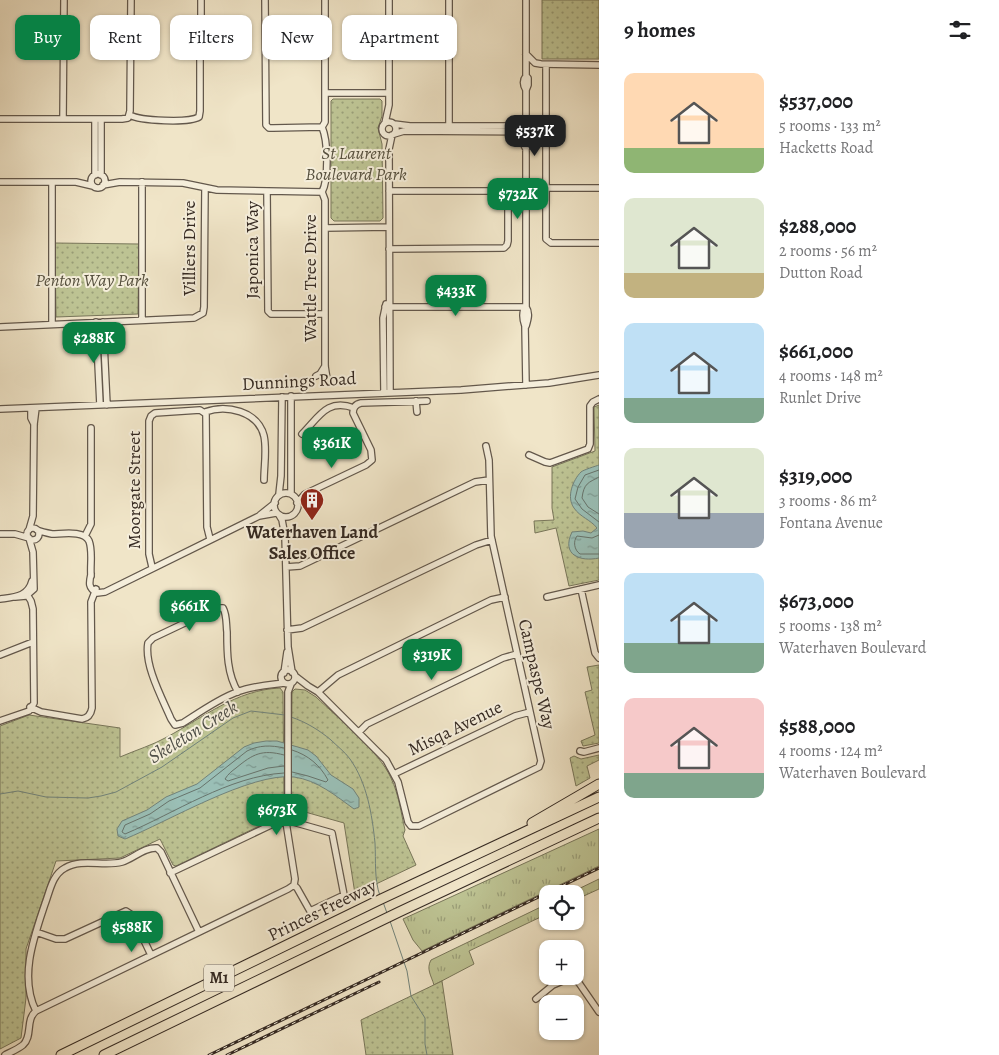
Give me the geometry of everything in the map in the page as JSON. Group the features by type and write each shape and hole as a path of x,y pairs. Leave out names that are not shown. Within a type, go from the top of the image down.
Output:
{"highway":[{"path":"496,845 599,784"},
{"name":"Princes Freeway","path":"60,1055 377,901 599,797"},
{"name":"Princes Freeway","path":"104,1055 398,912 599,818"}],"street":[{"path":"64,0 64,119"},
{"path":"130,115 131,0"},
{"path":"201,0 201,15"},
{"path":"265,0 266,125 269,128 322,127"},
{"name":"Wattle Tree Drive","path":"325,0 325,124 322,127 326,138 326,182 322,192 325,200 325,366 327,379"},
{"path":"389,0 389,105 390,123 396,128 389,149"},
{"path":"449,0 449,129"},
{"path":"526,0 525,75 528,78 528,85 526,90 526,130 523,145 526,149 526,307 528,310 526,326 526,385"},
{"path":"526,54 535,63 543,65 599,65"},
{"path":"130,115 140,119 191,120 199,117 200,60"},
{"path":"525,75 543,65"},
{"path":"543,65 546,236 548,241 555,243 599,243"},
{"path":"325,93 389,93"},
{"path":"0,119 125,119 130,115"},
{"path":"94,186 91,182 98,175 98,119"},
{"path":"387,392 389,149 382,129 390,123 404,126 449,129 526,130"},
{"path":"385,134 393,135 404,131 449,129"},
{"path":"98,175 105,180 103,185"},
{"path":"76,182 98,175 120,182"},
{"path":"0,182 76,182 97,188 120,182 183,183 217,190 322,192"},
{"path":"52,182 52,324"},
{"path":"142,182 142,320"},
{"name":"Villiers Drive","path":"0,326 194,318 203,313 205,188"},
{"path":"546,188 599,188"},
{"name":"Japonica Way","path":"267,191 268,311 272,314 325,314"},
{"path":"389,191 500,191 506,193 508,200 508,241 504,248 389,249"},
{"path":"325,228 389,227"},
{"path":"388,307 526,307"},
{"path":"99,322 107,405"},
{"path":"99,322 100,405"},
{"name":"Wattle Tree Drive","path":"316,376 320,374 325,366"},
{"name":"Dunnings Road","path":"0,409 461,390 576,380 599,375"},
{"path":"291,396 292,494 298,503"},
{"path":"15,534 33,528 38,533 74,534 81,532 86,535 92,541 89,585 95,591 102,593 259,516 275,503 279,494 282,397"},
{"path":"529,455 543,462 550,463 588,449 590,444 590,406 591,403 599,399"},
{"path":"284,530 298,503 305,494 369,462 373,458 353,414 354,408 361,403 427,400"},
{"path":"416,401 417,412"},
{"path":"302,434 325,409 331,406 343,404 354,408"},
{"path":"27,594 33,579 33,552 38,533 33,516 33,408"},
{"path":"210,539 207,528 207,420 205,412 234,409 246,414 257,423 264,437 264,480"},
{"name":"Moorgate Street","path":"152,567 149,554 150,418 152,414 158,412 200,410 205,412"},
{"path":"309,427 315,435"},
{"path":"86,535 91,524 91,428"},
{"name":"Campaspe Way","path":"394,774 401,792 408,822 411,826 419,826 538,768 541,761 492,540 490,528 489,460 486,446"},
{"path":"255,473 264,473"},
{"path":"286,567 300,566 475,482 489,480"},
{"path":"279,494 305,494"},
{"path":"275,503 277,514 284,530 288,648 294,674 288,683"},
{"path":"259,516 277,514 286,517 291,516"},
{"path":"33,516 27,534 33,552"},
{"path":"0,534 15,534 34,539 38,533"},
{"path":"287,630 302,628 468,548 492,540"},
{"path":"547,597 599,585"},
{"path":"581,589 595,652 599,658"},
{"path":"31,707 41,712 82,719 89,716 92,710 91,605 95,591"},
{"path":"0,599 27,594"},
{"path":"0,721 26,712 34,703 33,609 27,594"},
{"path":"318,692 338,674 491,600 505,597"},
{"path":"238,692 230,672 226,616 223,608 210,611 149,641 151,668 169,717 175,725 183,723 225,697 238,692 268,684 288,683 308,686"},
{"path":"0,655 33,642"},
{"path":"5,1055 24,1044 30,1019 36,1011 288,890 294,885 295,879 286,821 288,791 288,683 283,674 288,648"},
{"path":"359,732 367,724 429,693 503,658 518,654"},
{"path":"268,684 288,670 294,674 318,692 359,732 382,756 394,774"},
{"name":"Misqa Avenue","path":"394,774 515,716 530,712"},
{"path":"580,751 584,752 599,748"},
{"path":"170,873 271,825 286,821 329,831 333,835 344,895 312,911 309,910 294,885"},
{"path":"36,1011 30,996 30,950 53,880 60,871 67,867 78,864 122,862 154,848 161,852 199,932"},
{"path":"36,932 56,939 65,939 126,912 132,915 151,955"},
{"path":"536,999 552,985 572,977 579,983 599,1012"}],"green space":[{"path":"542,0 599,0 599,59 542,59"},
{"name":"St Laurent Boulevard Park","path":"333,99 380,99 382,101 382,116 378,128 382,144 383,218 380,221 334,221 331,218 331,101"},
{"name":"Penton Way Park","path":"55,243 139,244 138,314 56,317"},
{"path":"599,405 599,580 569,586 556,528 535,533 534,521 554,520 552,508 552,467 595,451 594,407"},
{"path":"599,665 599,743 583,746 581,741 595,735 585,692 592,690 587,667"},
{"path":"280,688 283,692 284,803 278,817 176,866 173,865 160,839 120,858 56,861 26,949 26,998 21,1038 0,1049 0,726 29,715 120,728 120,757 162,740 207,713 235,699 264,690"},
{"path":"295,689 305,690 316,697 368,746 391,778 400,804 405,830 403,836 416,865 355,894 344,823 291,808 292,692"},
{"path":"599,755 599,760 587,766 590,778 576,786 570,758 574,756 581,759"},
{"path":"599,829 599,866 559,885 539,885 539,895 422,951 413,940 403,919"},
{"path":"599,879 599,889 584,896 584,886"},
{"path":"539,908 539,918 469,951 474,964 434,985 429,969 431,960"},
{"path":"442,981 453,1055 366,1055 361,1020"}],"water":[{"path":"599,465 599,558 579,558 574,555 569,546 572,532 583,531 591,533 597,528 574,508 571,499 573,484 581,472"},
{"path":"266,741 277,741 308,750 316,756 331,775 353,789 359,798 359,807 354,809 311,781 294,777 276,778 255,782 233,790 125,839 118,836 117,829 122,821 147,810 166,797 197,784 244,747"}],"waterway":[{"name":"Skeleton Creek","path":"0,794 18,791 46,797 88,798 116,792 162,767 233,718 251,711 285,715"},
{"name":"Skeleton Creek","path":"291,717 326,736 346,754 361,778 372,821 376,877 380,896"},
{"name":"Skeleton Creek","path":"383,902 387,913"},
{"name":"Skeleton Creek","path":"390,921 407,971 411,996 425,1018 427,1055"}],"railway":[{"path":"209,1055 599,868"},
{"path":"227,1055 379,982"}],"place":[{"name":"Waterhaven Land Sales Office","path":"312,521"}]}
